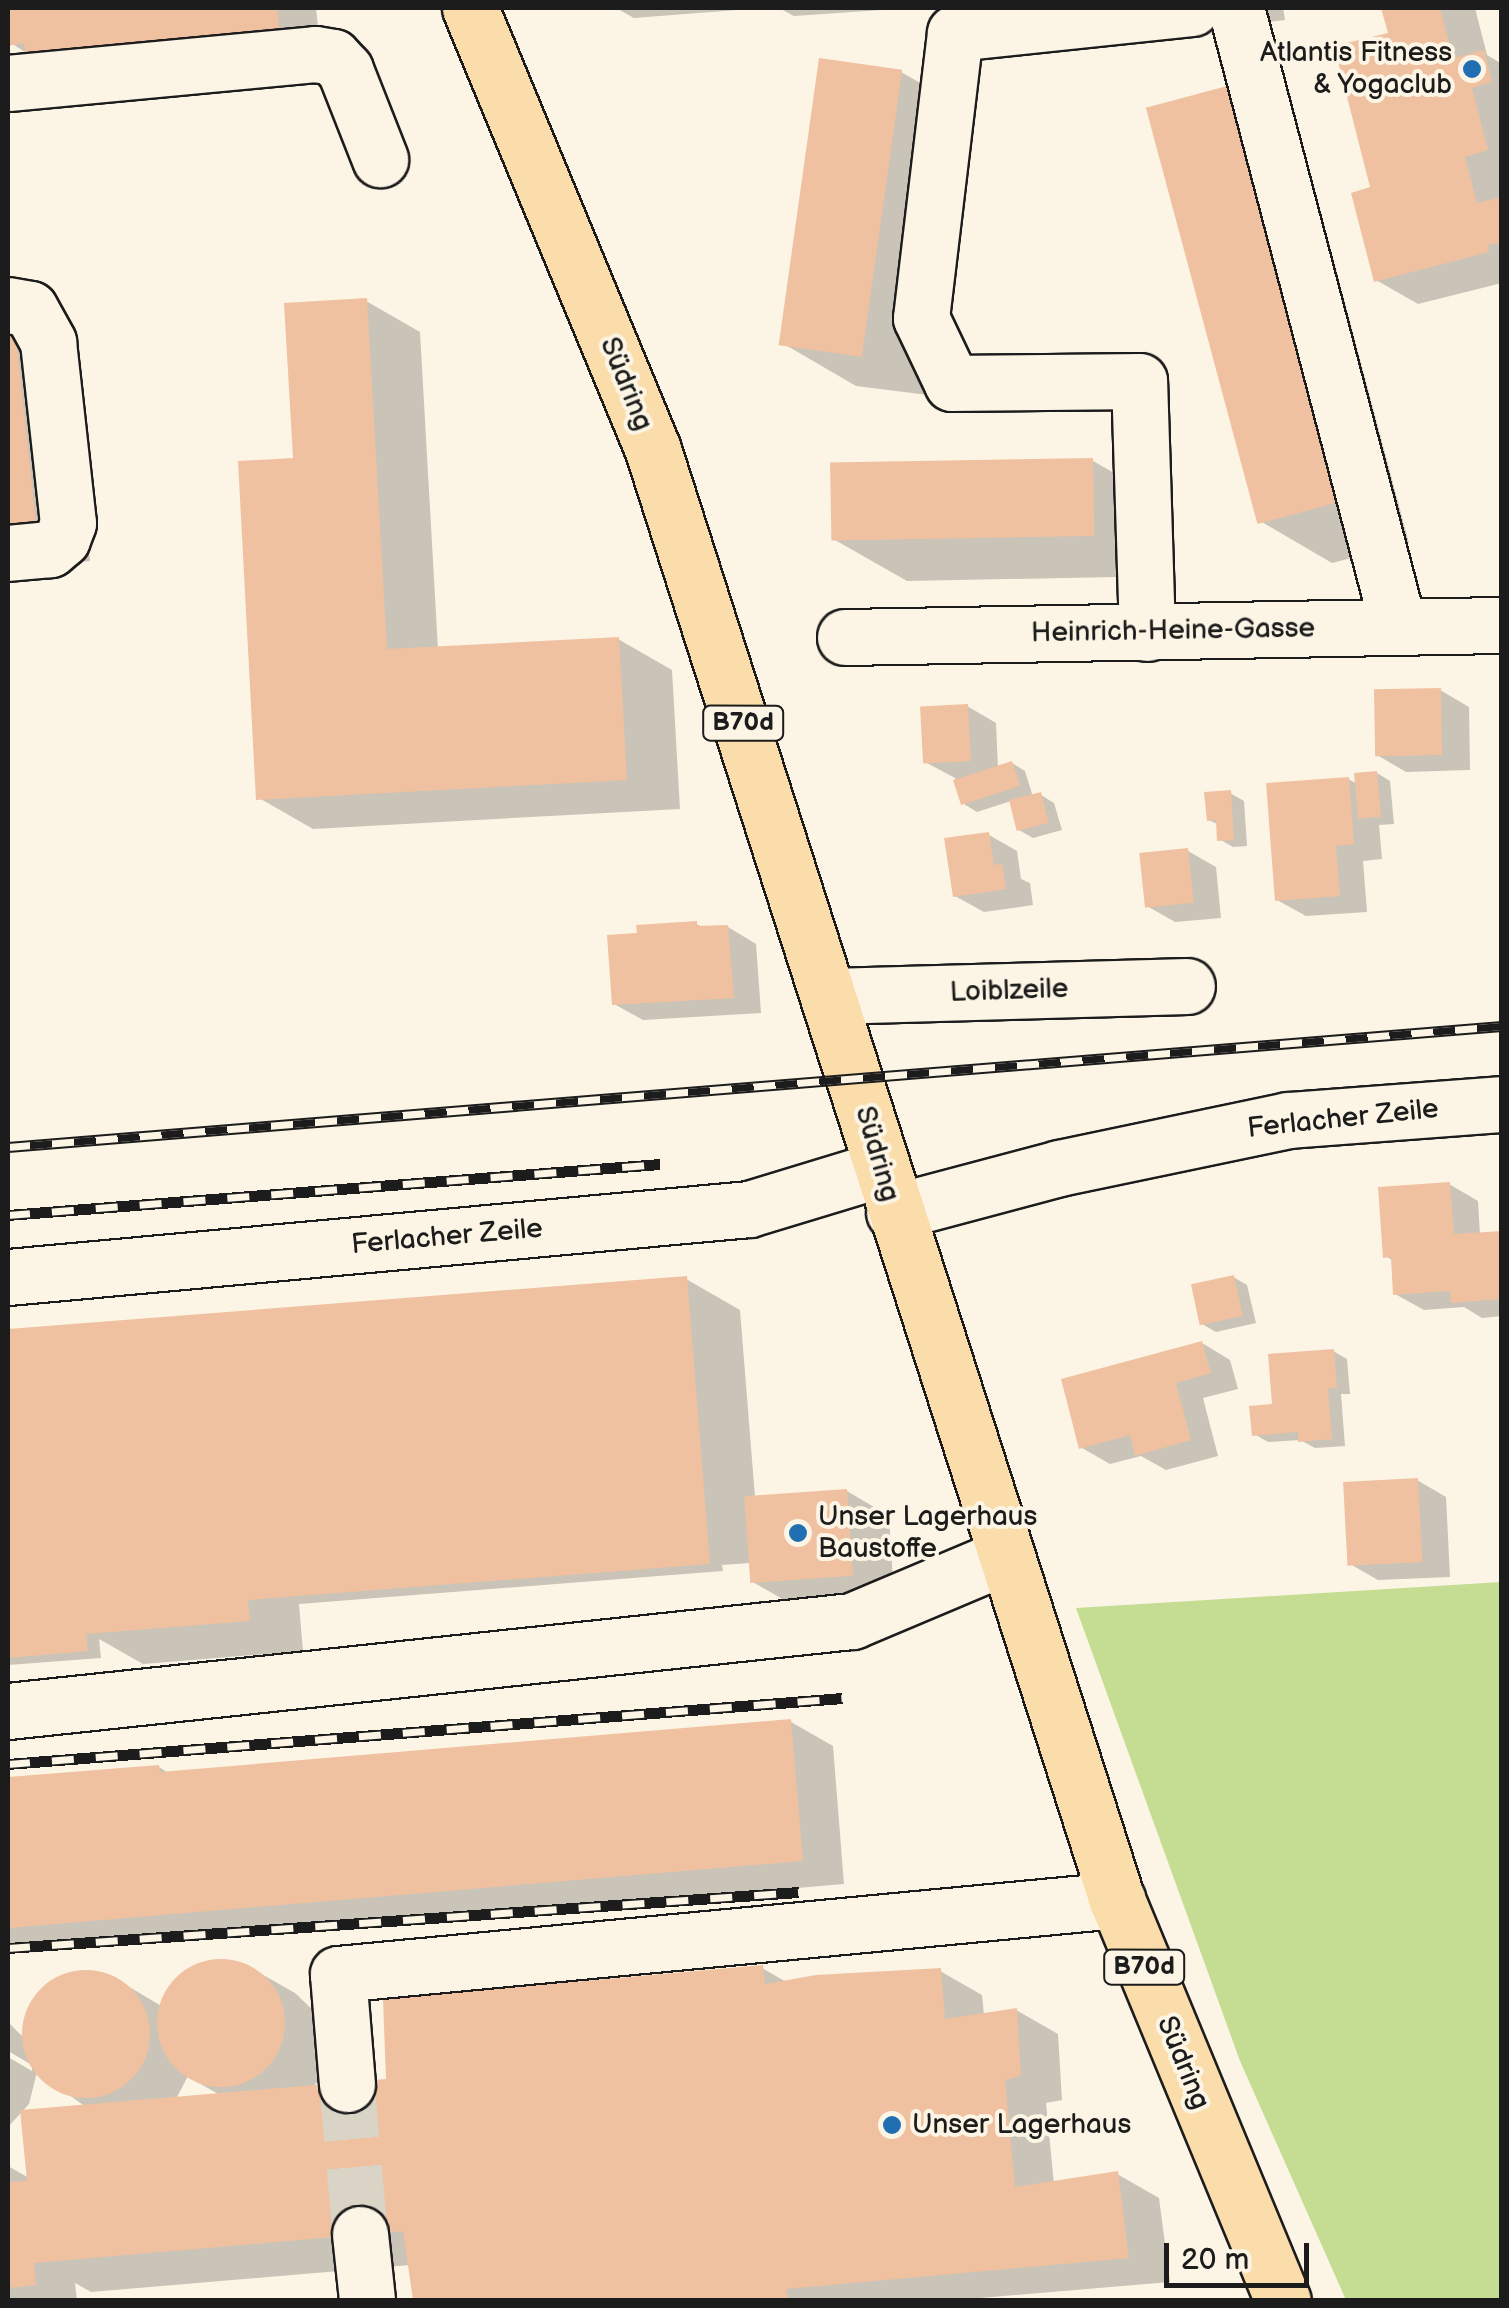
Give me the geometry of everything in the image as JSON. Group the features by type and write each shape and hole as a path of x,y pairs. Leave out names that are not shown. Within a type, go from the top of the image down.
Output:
{"main road":[{"name":"Südring","path":"470,8 653,450 831,996 888,1190 1117,1900 1283,2300"}],"street":[{"path":"1147,633 1139,380 952,384 921,318 955,33 1192,8"},
{"path":"1236,8 1398,625"},
{"path":"8,83 314,54 333,57 345,70 380,159"},
{"path":"8,304 30,309 48,342 68,523 62,539 50,549 8,552"},
{"name":"Heinrich-Heine-Gasse","path":"845,637 1502,625"},
{"name":"Loiblzeile","path":"831,996 1187,986"},
{"name":"Ferlacher Zeile","path":"8,1278 749,1209 1059,1168 1288,1120 1502,1104"},
{"path":"8,1712 852,1621 1006,1556"},
{"path":"347,2084 338,1974 1117,1900"},
{"path":"360,2234 367,2300"}],"green space":[{"path":"1501,1582 1501,2300 1346,2300 1240,2061 1076,1608"}],"building":[{"path":"8,8 277,8 281,42 27,68 24,43 8,46"},
{"path":"1381,8 1440,8 1453,58 1484,50 1492,82 1472,88 1488,150 1465,157 1477,203 1502,197 1502,242 1488,245 1489,252 1374,282 1351,193 1370,187 1334,46 1388,33"},
{"path":"819,58 902,70 862,357 779,345"},
{"path":"1227,86 1339,502 1257,524 1146,108"},
{"path":"367,298 387,649 619,637 627,780 256,800 238,461 293,458 284,303"},
{"path":"15,329 37,531 8,534 8,330"},
{"path":"1093,458 1094,536 831,541 830,463"},
{"path":"1441,688 1442,755 1375,756 1374,689"},
{"path":"968,704 971,761 923,763 920,707"},
{"path":"1012,761 1020,786 961,805 953,780"},
{"path":"1377,771 1381,817 1358,819 1354,773"},
{"path":"1349,777 1354,844 1336,846 1340,896 1275,901 1266,783"},
{"path":"1231,790 1234,840 1217,841 1216,820 1207,821 1204,792"},
{"path":"1041,792 1049,823 1017,831 1009,800"},
{"path":"989,832 994,865 1002,864 1006,889 953,897 944,838"},
{"path":"1188,848 1194,903 1145,908 1139,853"},
{"path":"697,921 697,926 728,925 734,998 612,1005 607,935 637,933 636,925"},
{"path":"1450,1182 1454,1234 1502,1231 1502,1299 1451,1303 1450,1291 1393,1295 1391,1257 1383,1258 1378,1187"},
{"path":"1234,1275 1243,1316 1200,1325 1191,1284"},
{"path":"687,1276 710,1564 248,1600 250,1621 86,1634 88,1651 8,1658 8,1329"},
{"path":"1202,1341 1211,1373 1176,1383 1191,1440 1135,1456 1130,1435 1079,1449 1061,1379"},
{"path":"1334,1349 1337,1388 1328,1388 1332,1439 1298,1442 1298,1432 1252,1436 1249,1406 1272,1404 1268,1354"},
{"path":"1418,1478 1422,1562 1347,1566 1343,1482"},
{"name":"Unser Lagerhaus Baustoffe","path":"847,1489 853,1576 750,1583 744,1496"},
{"path":"791,1719 803,1861 8,1928 8,1777 159,1765 160,1772"},
{"path":"221,1959 246,1964 266,1978 280,1998 285,2023 280,2048 266,2068 246,2082 221,2087 196,2082 176,2068 162,2048 157,2023 162,1998 176,1978 196,1964"},
{"path":"763,1965 765,1984 816,1975 941,1968 945,2019 1017,2008 1021,2076 1005,2080 1015,2187 1118,2171 1129,2258 786,2289 788,2300 413,2300 403,2231 34,2263 36,2285 8,2288 8,2182 27,2181 20,2110 386,2079 383,1999"},
{"path":"86,1970 111,1975 131,1989 145,2009 150,2034 145,2059 131,2079 111,2093 86,2098 61,2093 41,2079 27,2059 22,2034 27,2009 41,1989 61,1975"}],"tunnel":[{"path":"347,2084 360,2234"}],"railway":[{"path":"8,1147 1502,1026"},
{"path":"8,1215 660,1164"},
{"path":"8,1764 842,1698"},
{"path":"8,1948 799,1892"}],"place":[{"name":"Atlantis Fitness & Yogaclub","path":"1472,69"},
{"name":"Unser Lagerhaus Baustoffe","path":"798,1533"},
{"name":"Unser Lagerhaus","path":"892,2125"}]}
